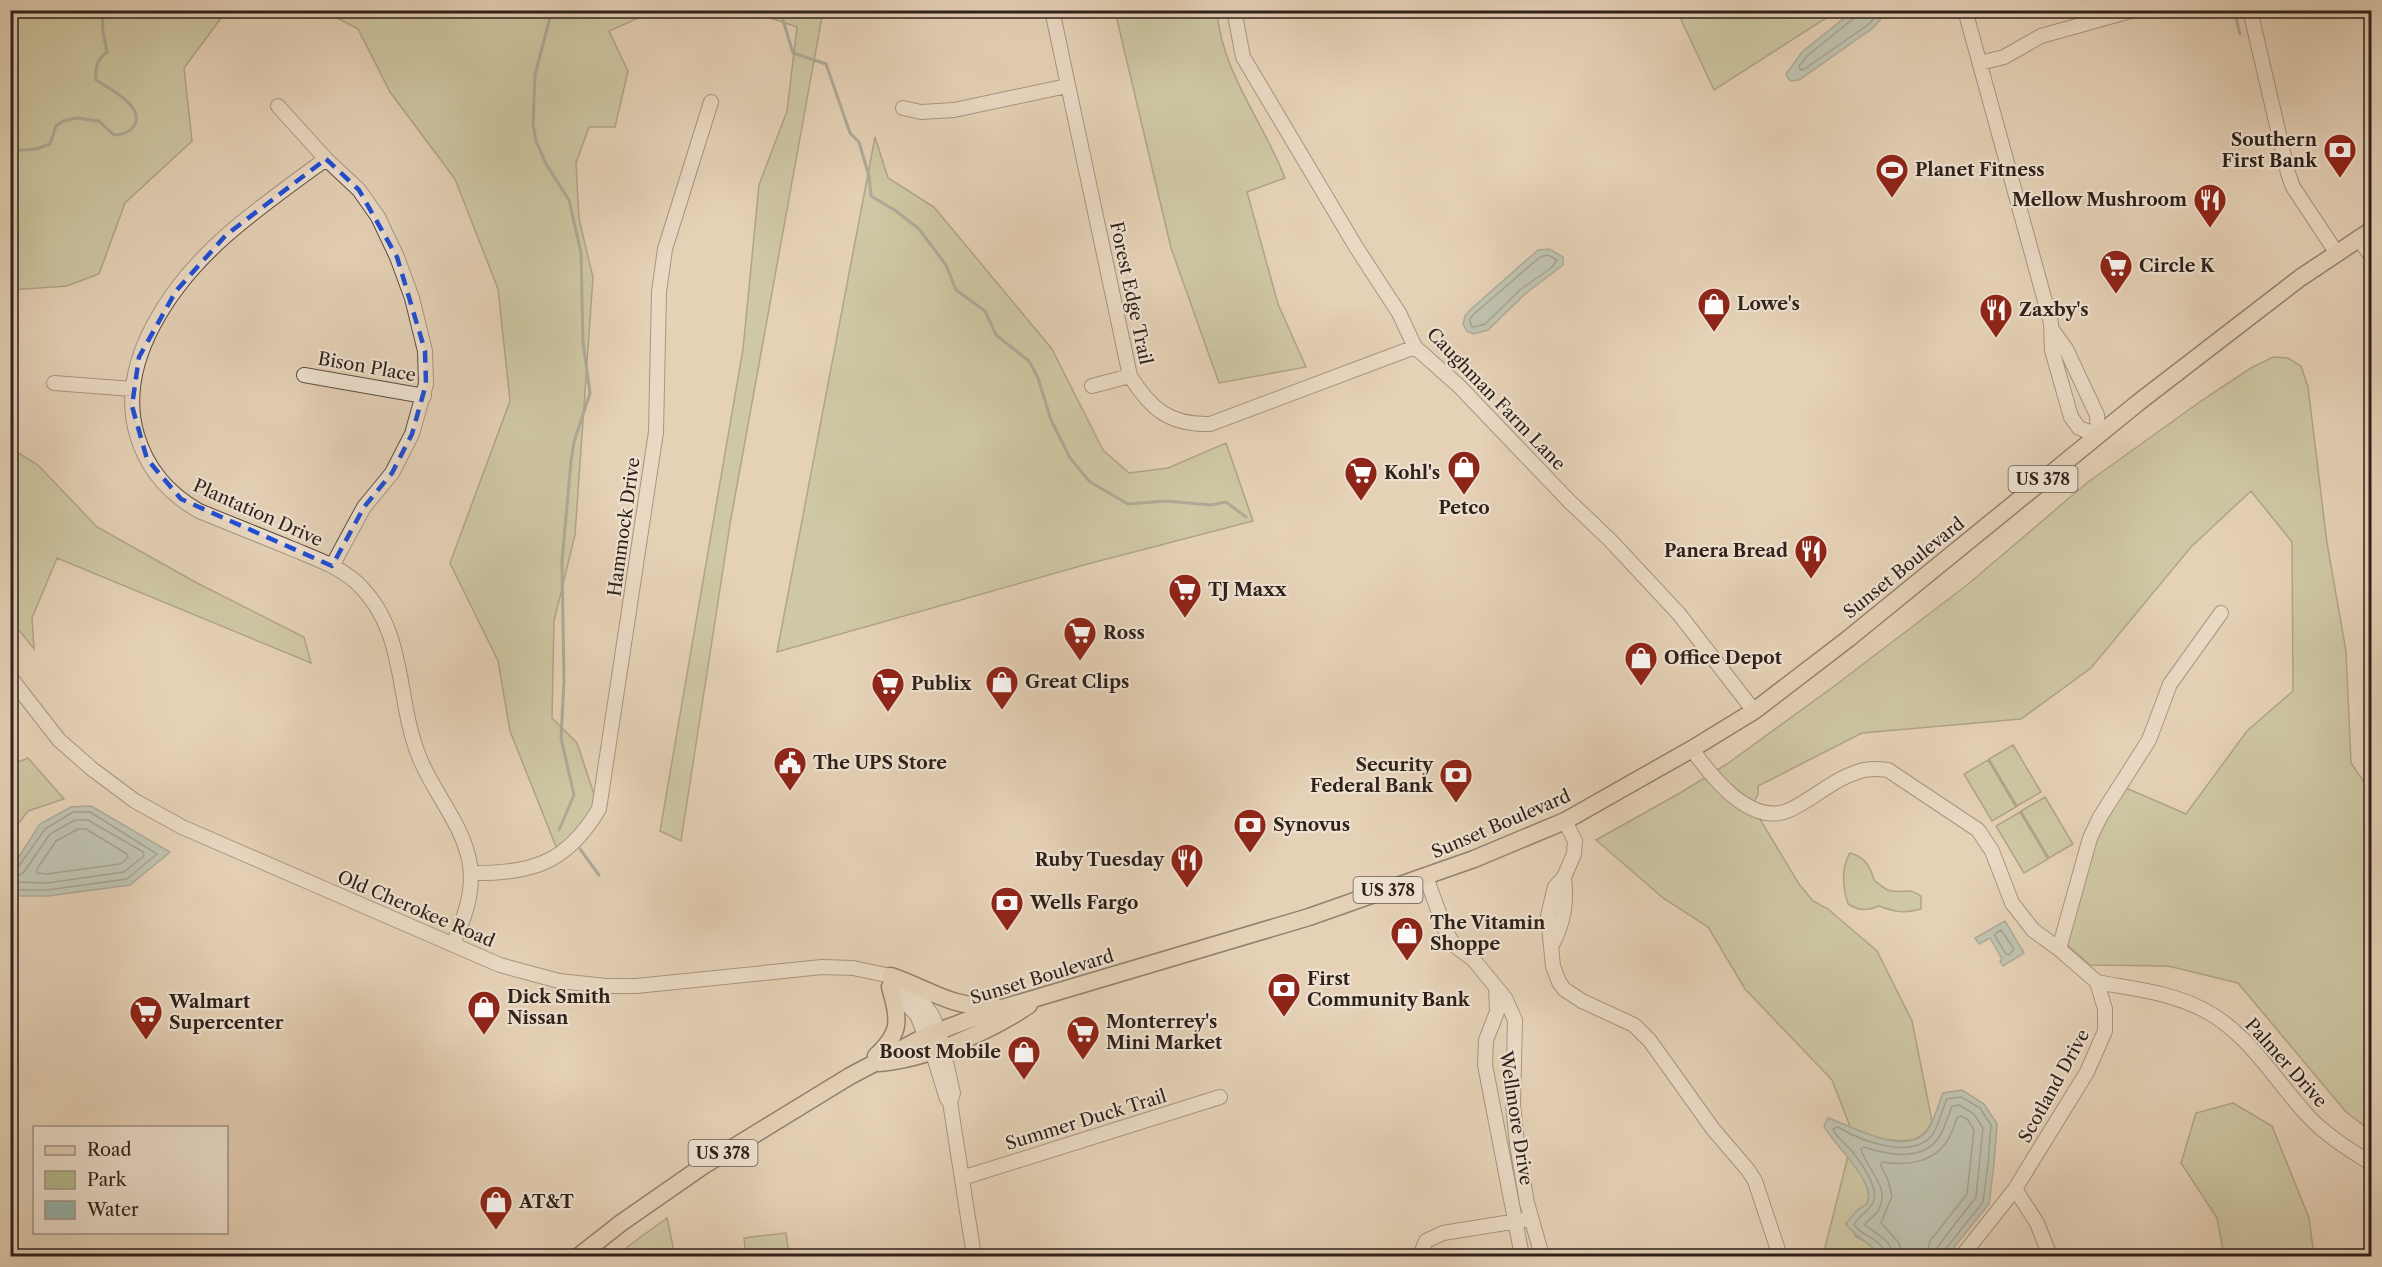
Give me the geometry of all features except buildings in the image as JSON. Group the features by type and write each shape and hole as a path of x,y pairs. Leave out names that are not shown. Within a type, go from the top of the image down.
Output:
{"main road":[{"name":"Sunset Boulevard","path":"869,1066 897,1062 934,1042 1031,1001 1309,917 1517,843 1565,821 1754,711 1848,639 2098,435 2336,252 2365,234"},
{"path":"869,1066 884,1050 898,1025 886,979 915,984 959,1005 985,1006 1031,1001"},
{"name":"US 378","path":"579,1257 621,1223 702,1166 869,1066"}],"street":[{"name":"Forest Edge Trail","path":"1052,10 1130,376 1146,400 1158,411 1178,421 1210,424 1416,347"},
{"name":"Caughman Farm Lane","path":"1234,10 1244,57 1356,247 1399,313 1416,347 1459,386 1568,500 1610,540 1678,614 1754,711"},
{"path":"1965,10 2053,330 2052,350 2072,417 2079,428 2098,435 2097,415 2066,349 2053,330"},
{"path":"1980,63 2004,57 2041,36 2134,10"},
{"path":"2250,10 2278,138 2291,182 2336,252"},
{"path":"903,108 921,112 954,110 1067,86"},
{"name":"Hammock Drive","path":"471,873 504,874 529,870 552,859 571,846 588,828 599,808 656,432 659,292 665,249 711,102"},
{"path":"278,106 326,159 359,190 378,217 397,256 421,330 426,373 424,396 412,434 392,473 364,507 332,566"},
{"name":"Plantation Drive","path":"326,159 240,224 191,273 156,322 143,346 132,389 133,416 142,449 158,477 173,492 199,511 332,566 357,583 372,599 383,616 394,645 413,741 434,788 459,830 467,850 471,873 468,906 453,944"},
{"path":"2365,234 2372,257"},
{"name":"Bison Place","path":"304,375 424,396"},
{"path":"1092,386 1130,376"},
{"path":"54,383 132,389"},
{"path":"2059,949 2090,838 2100,817 2149,740 2170,684 2221,613"},
{"name":"Old Cherokee Road","path":"10,677 59,740 92,769 135,801 182,826 262,863 500,965 536,976 606,986 636,986 822,967 853,968 886,979"},
{"path":"1692,749 1718,783 1750,809 1767,812 1786,811 1834,782 1861,770 1874,768 1888,770 1978,830 1992,851 2012,903 2033,930 2097,982"},
{"path":"1565,821 1575,841 1575,848 1570,866 1555,887 1549,907 1553,966 1564,989 1582,1001 1619,1016 1642,1031 1713,1129 1755,1181 1780,1257"},
{"name":"Wellmore Drive","path":"1426,877 1446,932 1454,945 1473,959 1512,1008 1515,1020 1513,1104 1517,1144 1531,1219 1542,1257"},
{"path":"886,979 917,1015 934,1042 943,1090 950,1102 975,1257"},
{"name":"Palmer Drive","path":"2097,982 2169,995 2205,1011 2243,1039 2319,1126 2372,1164"},
{"name":"Scotland Drive","path":"1962,1257 2015,1189 2099,1048 2107,1021 2097,982"},
{"name":"Wellmore Drive","path":"1496,987 1497,1012 1486,1040 1485,1065 1522,1257"},
{"name":"Summer Duck Trail","path":"963,1178 1220,1097"},
{"path":"2015,1189 2037,1223 2050,1257"},
{"path":"1420,1257 1422,1248 1432,1237 1443,1233 1531,1219"}],"highlighted area":[{"path":"326,159 359,190 397,257 425,351 426,384 412,434 392,473 364,507 332,566 181,499 147,459 132,406 139,357 176,291 226,235"}],"green space":[{"path":"11,10 237,11 224,14 184,68 192,141 125,203 99,274 67,286 11,290"},
{"path":"324,11 654,11 609,31 628,71 615,127 589,127 576,163 579,219 593,277 575,535 554,621 552,718 577,743 599,809 559,854 510,731 498,661 450,563 510,401 498,289 455,179 390,92 358,29"},
{"path":"750,11 823,11 730,524 681,841 660,831 743,349 759,185 787,111 797,27"},
{"path":"1115,11 1217,11 1226,55 1285,178 1247,192 1278,304 1306,367 1219,383 1171,248"},
{"path":"1677,11 1837,11 1714,90"},
{"path":"875,137 888,178 934,207 1052,349 1103,450 1129,473 1168,468 1226,443 1253,521 1084,565 777,652"},
{"path":"2273,357 2288,358 2301,366 2308,387 2327,543 2346,651 2351,763 2371,792 2371,1131 2346,1112 2238,983 2168,966 2090,965 2067,945 2096,838 2105,818 2126,788 2186,814 2247,731 2293,691 2292,542 2251,491 2191,547 2091,668 2021,719 1862,733 1758,786 1758,794 1752,806 1799,884 1813,901 1828,909 1877,951 1912,1021 1932,1121 1922,1135 1916,1138 1893,1141 1876,1138 1867,1187 1869,1196 1866,1205 1858,1210 1855,1236 1870,1244 1881,1256 1823,1256 1848,1156 1851,1129 1832,1080 1745,989 1708,927 1663,898 1596,840 1727,764 1967,585 2088,482 2201,401 2251,368"},
{"path":"10,448 38,465 97,527 197,583 304,637 311,663 57,558 32,618 34,649 11,620"},
{"path":"2013,745 2041,792 2017,806 1989,759"},
{"path":"28,758 64,799 28,811 11,833 11,765"},
{"path":"1988,760 2016,807 1992,821 1964,774"},
{"path":"2045,797 2073,844 2049,858 2021,811"},
{"path":"2020,812 2048,859 2024,873 1996,826"},
{"path":"1850,853 1869,866 1874,880 1885,889 1910,891 1921,896 1921,909 1900,912 1879,906 1863,910 1848,904 1844,878 1845,865"},
{"path":"2233,1103 2272,1126 2309,1218 2314,1256 2224,1256 2217,1218 2181,1163 2196,1113"},
{"path":"667,1218 675,1256 629,1256 627,1247"},
{"path":"786,1233 789,1256 746,1256 744,1238"}],"water":[{"path":"1853,11 1888,11 1873,28 1799,80 1790,81 1786,74 1802,52"},
{"path":"1549,249 1563,257 1563,265 1525,294 1488,330 1473,334 1467,331 1463,324 1470,310 1538,250"},
{"path":"91,806 170,852 130,885 48,896 11,896 11,869 40,824 71,807"},
{"path":"2005,921 2024,953 2003,966 2000,961 2002,959 1990,938 1979,944 1975,938"},
{"path":"1962,1090 1984,1104 1997,1124 1989,1204 1947,1256 1881,1256 1846,1224 1856,1212 1866,1205 1869,1197 1867,1187 1853,1164 1824,1126 1828,1118 1880,1138 1908,1141 1920,1137 1929,1128 1943,1093"}],"waterway":[{"path":"10,151 36,149 50,144 56,126 63,121 77,118 99,121 114,135 125,133 134,126 135,112 130,105 124,98 96,80 97,64 107,52 102,10"},
{"path":"552,10 535,75 533,124 536,141 546,164 569,200 581,253 583,342 590,393 574,442 562,561 564,681 561,738 574,795 559,830"},
{"path":"780,10 793,53 826,64 850,133 859,142 869,176 871,196 896,211 919,229 946,265 956,290 985,311 996,335 1029,361 1038,378 1051,420 1070,458 1090,482 1128,504 1165,501 1211,505 1226,502 1246,517"},
{"path":"2234,10 2240,34"},
{"path":"580,849 599,875"}],"place":[{"name":"Southern First Bank","path":"2340,179"},
{"name":"Planet Fitness","path":"1892,199"},
{"name":"Mellow Mushroom","path":"2210,229"},
{"name":"Circle K","path":"2116,295"},
{"name":"Lowe's","path":"1714,333"},
{"name":"Zaxby's","path":"1996,339"},
{"name":"Petco","path":"1464,496"},
{"name":"Kohl's","path":"1361,502"},
{"name":"Panera Bread","path":"1811,580"},
{"name":"TJ Maxx","path":"1185,619"},
{"name":"Ross","path":"1080,662"},
{"name":"Office Depot","path":"1641,687"},
{"name":"Great Clips","path":"1002,711"},
{"name":"Publix","path":"888,713"},
{"name":"The UPS Store","path":"790,792"},
{"name":"Security Federal Bank","path":"1456,804"},
{"name":"Synovus","path":"1250,854"},
{"name":"Ruby Tuesday","path":"1187,889"},
{"name":"Wells Fargo","path":"1007,932"},
{"name":"The Vitamin Shoppe","path":"1407,962"},
{"name":"First Community Bank","path":"1284,1018"},
{"name":"Dick Smith Nissan","path":"484,1036"},
{"name":"Walmart Supercenter","path":"146,1041"},
{"name":"Monterrey's Mini Market","path":"1083,1061"},
{"name":"Boost Mobile","path":"1024,1081"},
{"name":"AT&T","path":"496,1231"}]}
